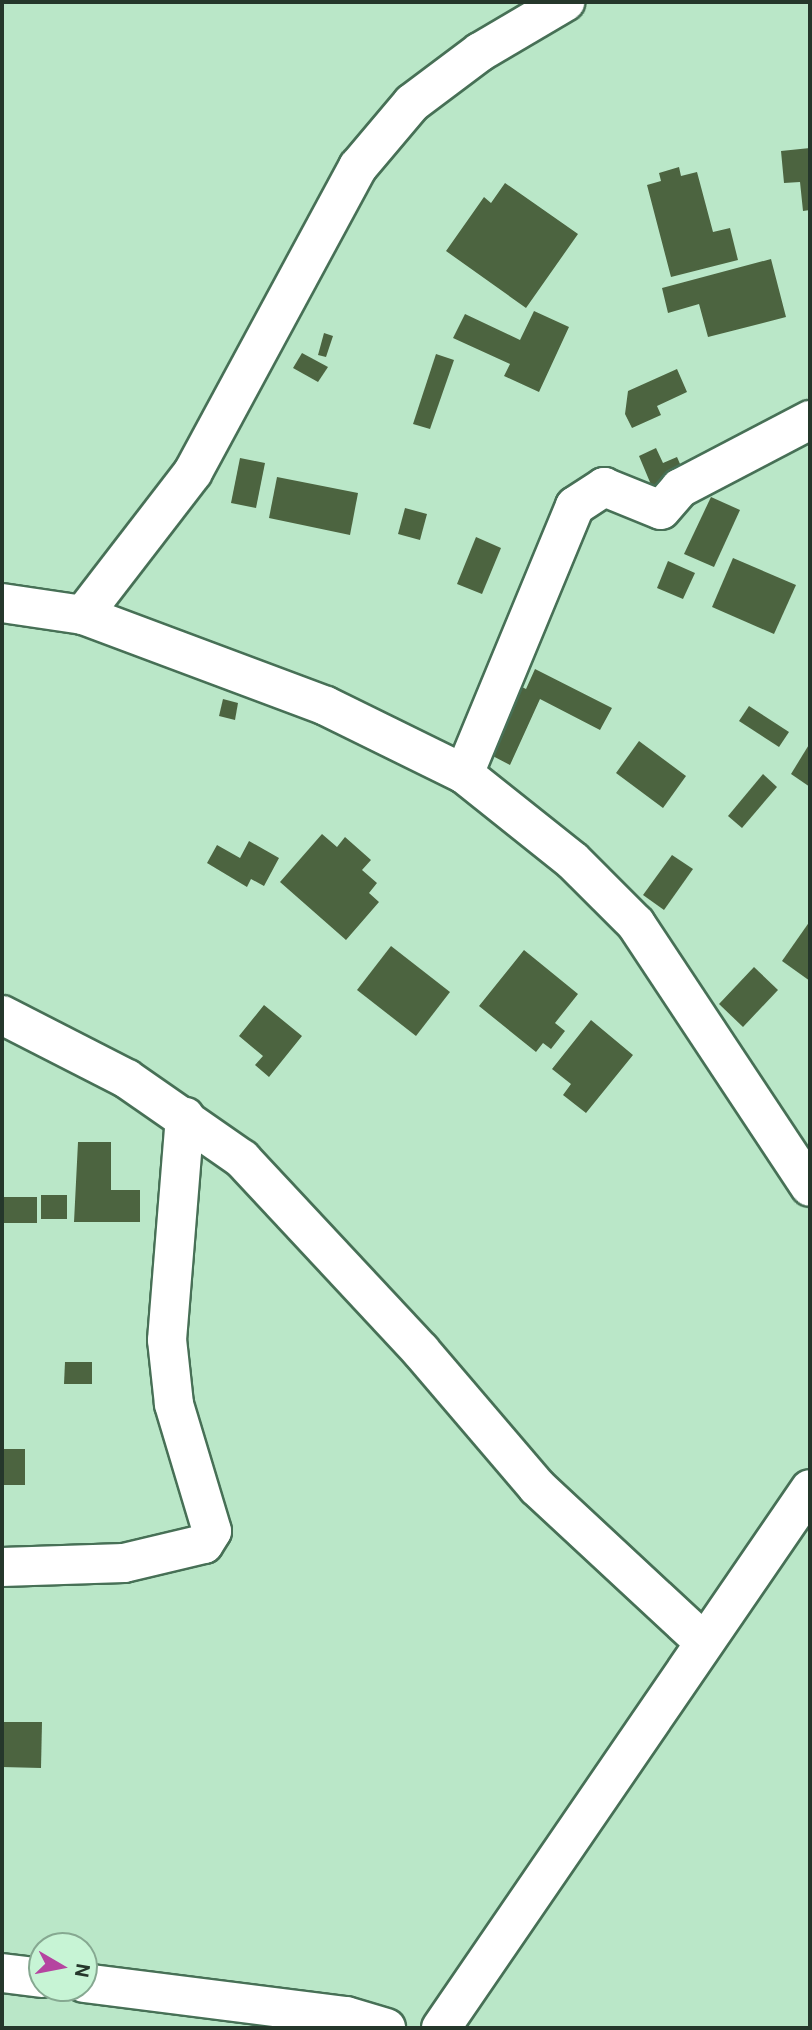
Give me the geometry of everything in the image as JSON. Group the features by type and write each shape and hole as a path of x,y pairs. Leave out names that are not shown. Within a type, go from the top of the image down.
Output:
{"street":[{"path":"83,615 193,472 358,167 412,103 480,52 565,2"},
{"path":"464,774 575,506 604,487 661,510 691,482 810,420"},
{"path":"2,603 83,615 326,706 464,774 573,860 636,924 810,1187"},
{"path":"2,1015 127,1079 242,1159 289,1206 537,1487 704,1642"},
{"path":"2,1567 124,1563 204,1544 212,1531 174,1404 167,1340 185,1117"},
{"path":"441,2028 810,1489"},
{"path":"2,1973 28,1976"},
{"path":"98,1985 346,2016 386,2028"}],"building":[{"path":"810,148 810,210 803,211 800,182 784,183 781,151"},
{"path":"679,167 681,176 697,172 713,232 730,228 738,260 671,277 647,185 661,181 659,173"},
{"path":"505,183 578,234 526,308 446,251 484,197 491,203"},
{"path":"771,259 786,317 708,337 699,304 668,313 662,288"},
{"path":"534,311 569,327 539,392 504,376 510,364 453,338 465,314 520,340"},
{"path":"324,333 333,336 326,357 318,355"},
{"path":"302,353 328,367 318,382 293,368"},
{"path":"436,354 454,360 430,429 413,424"},
{"path":"677,369 687,392 657,406 661,415 632,428 625,414 628,391"},
{"path":"656,448 663,463 677,457 684,473 652,487 639,456"},
{"path":"240,458 265,463 256,508 231,503"},
{"path":"277,477 358,493 350,535 269,518"},
{"path":"711,497 740,510 714,567 684,554"},
{"path":"405,508 427,514 420,540 398,534"},
{"path":"476,537 501,548 482,594 457,584"},
{"path":"733,558 796,585 774,634 712,607"},
{"path":"668,561 695,573 683,599 657,588"},
{"path":"535,669 612,708 600,730 540,699 510,765 487,753 518,685 526,689"},
{"path":"223,699 238,703 235,720 219,716"},
{"path":"749,706 789,732 779,747 739,721"},
{"path":"639,741 686,776 663,808 616,773"},
{"path":"810,743 810,787 791,774"},
{"path":"763,774 777,787 742,828 728,816"},
{"path":"322,834 337,847 345,837 371,860 362,870 377,883 369,893 379,902 346,940 280,882"},
{"path":"249,841 279,858 264,886 251,879 247,887 207,863 217,845 240,858"},
{"path":"672,855 693,869 664,910 643,895"},
{"path":"810,921 810,981 782,961"},
{"path":"391,946 450,992 416,1036 357,990"},
{"path":"524,950 578,994 555,1023 565,1031 551,1049 543,1043 536,1052 479,1006"},
{"path":"754,967 778,990 743,1027 719,1004"},
{"path":"264,1005 302,1036 269,1077 255,1065 263,1056 239,1036"},
{"path":"591,1020 633,1055 586,1113 563,1095 571,1084 552,1069"},
{"path":"78,1142 111,1142 111,1190 140,1190 140,1222 74,1222"},
{"path":"41,1195 67,1195 67,1219 41,1219"},
{"path":"2,1197 37,1197 37,1223 2,1223"},
{"path":"65,1362 92,1362 92,1384 64,1384"},
{"path":"2,1449 25,1449 25,1485 2,1485"},
{"path":"2,1722 42,1722 41,1768 2,1767"}]}
